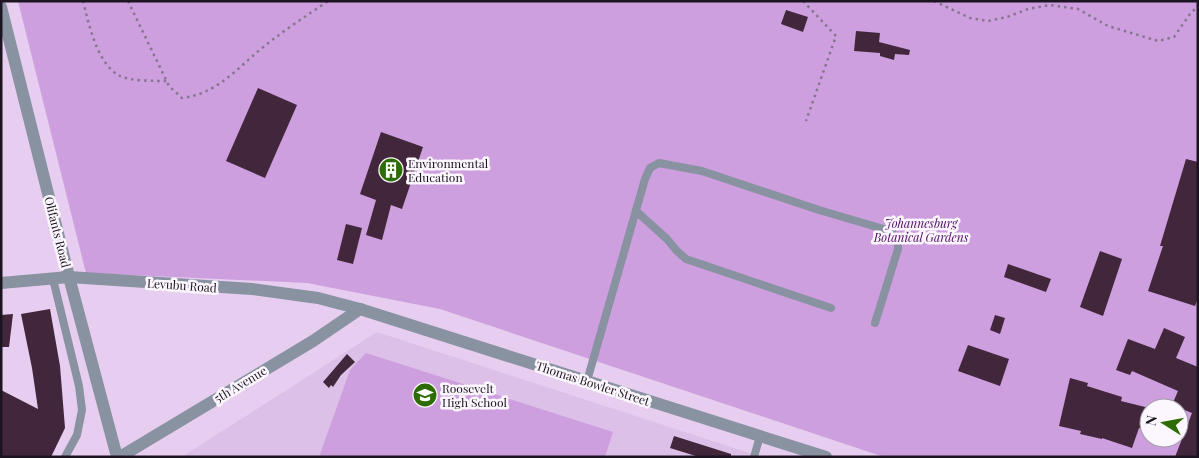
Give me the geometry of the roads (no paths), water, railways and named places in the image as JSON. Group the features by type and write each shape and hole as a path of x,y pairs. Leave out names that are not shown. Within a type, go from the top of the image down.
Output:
{"street":[{"name":"Olifants Road","path":"1,7 69,277 119,457"},
{"name":"Levubu Road","path":"1,283 69,277 280,292 318,298 360,309"},
{"name":"Thomas Bowler Street","path":"360,309 826,457"},
{"name":"5th Avenue","path":"119,457 313,341 360,309"}],"lane":[{"path":"587,381 650,168 659,163 702,171 809,208 887,230 897,238 898,249 875,323"},
{"path":"636,212 667,238 686,259 831,308"},
{"path":"53,279 79,386 82,410 77,435 65,457"},
{"path":"754,457 760,436"}],"place":[{"name":"Environmental Education","path":"391,170"},
{"name":"Roosevelt High School","path":"425,395"}],"park label":[{"name":"Johannesburg Botanical Gardens","path":"921,230"}]}
